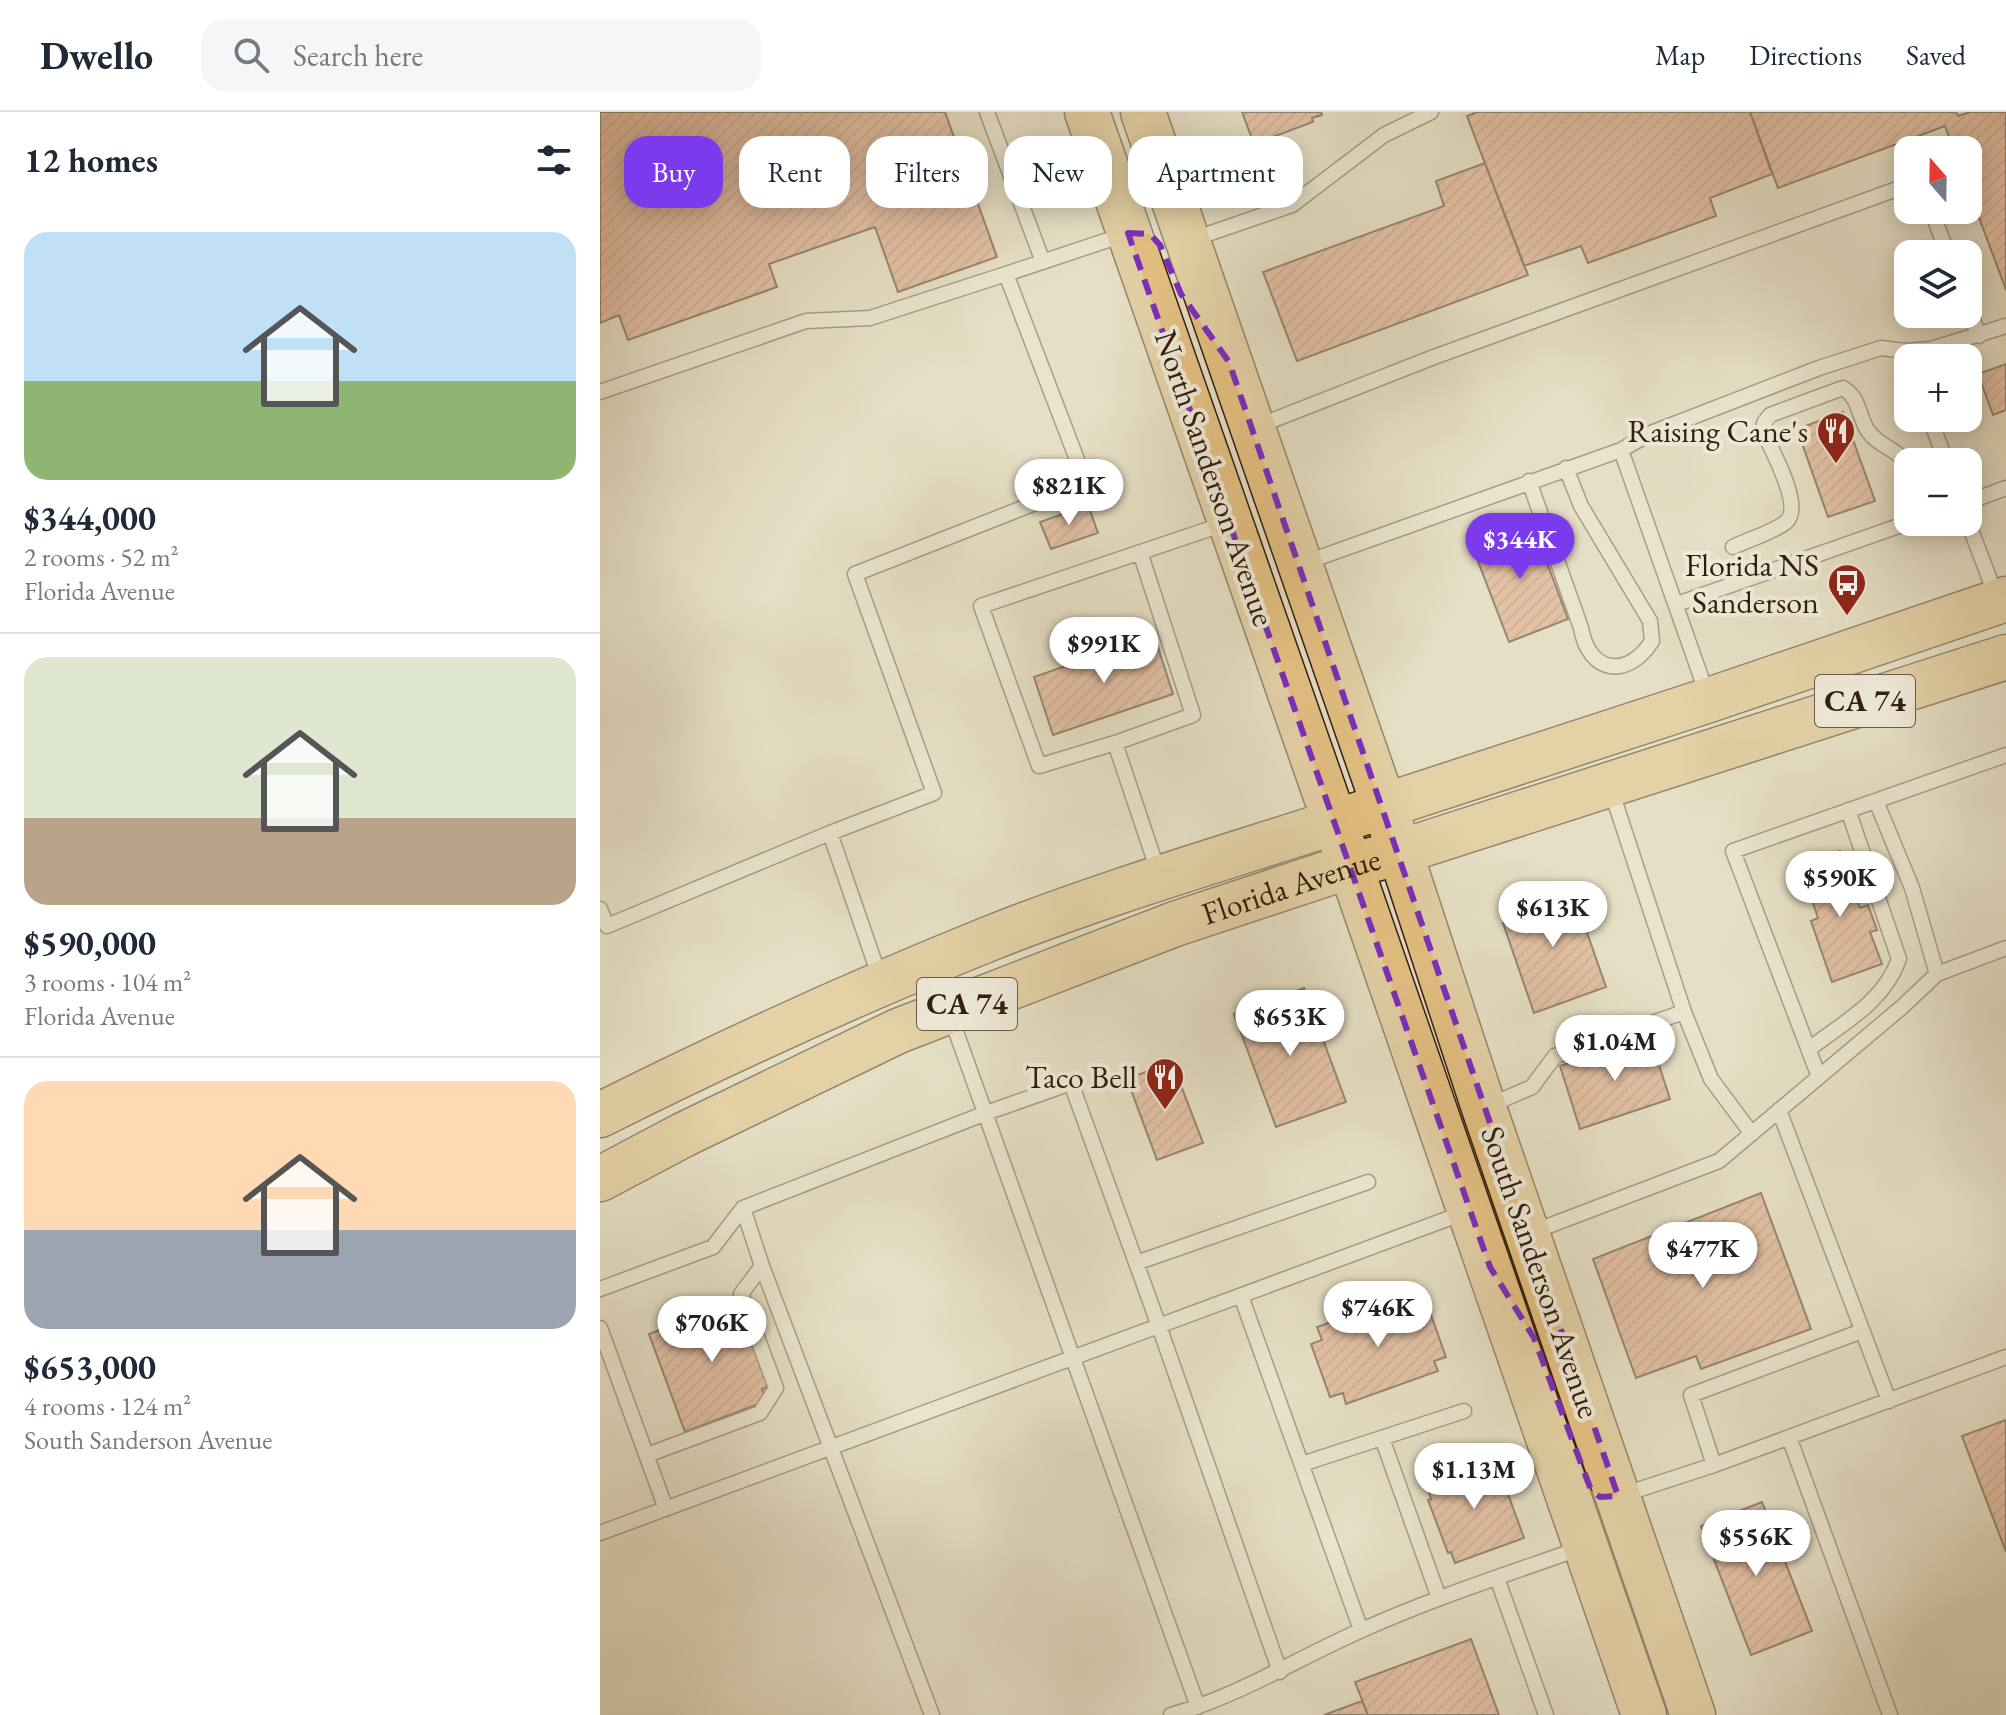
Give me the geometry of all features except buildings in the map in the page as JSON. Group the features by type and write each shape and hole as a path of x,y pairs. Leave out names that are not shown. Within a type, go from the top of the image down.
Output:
{"main road":[{"name":"North Sanderson Avenue","path":"1087,112 1343,844"},
{"name":"North Sanderson Avenue","path":"1143,112 1392,829"},
{"path":"1128,233 1150,234 1160,245 1181,294 1229,362"},
{"path":"1145,278 1197,363 1223,426 1230,433 1254,428"},
{"name":"Florida Avenue","path":"600,1115 711,1060 993,938 1161,879 1343,844 1392,829 1709,700 2002,600"},
{"name":"Florida Avenue","path":"1392,829 1610,785 2006,657"},
{"name":"South Sanderson Avenue","path":"1392,829 1484,1108 1693,1715"},
{"name":"Florida Avenue","path":"600,1179 898,1031 1175,924 1343,844"},
{"name":"South Sanderson Avenue","path":"1343,844 1644,1715"},
{"path":"1490,1267 1534,1338 1591,1490 1600,1497 1618,1496"},
{"path":"1586,1547 1606,1545 1611,1550 1671,1715"}],"lane":[{"path":"987,112 1043,262"},
{"path":"1184,231 1205,235 1292,205 1384,135 1431,112"},
{"path":"1254,428 1434,357 1894,190"},
{"path":"600,392 806,321 870,318 1128,233"},
{"path":"600,909 607,926 934,793 855,574 1086,483 1006,274"},
{"path":"1949,344 2006,326"},
{"path":"1976,328 1979,336"},
{"path":"1300,565 1621,450 1651,433 1819,368 1881,348 1894,352"},
{"path":"1733,547 1786,521 1793,512 1792,500 1764,433 1764,423 1770,415 1843,388 1853,394 1869,432 1894,449"},
{"path":"1621,450 1709,700"},
{"path":"1529,481 1581,628 1583,642 1599,662 1611,667 1625,666 1636,660 1652,641 1650,621 1581,506 1566,468"},
{"path":"1982,497 2006,488"},
{"path":"1140,552 1193,715 1039,766 981,606 1230,521"},
{"path":"1677,604 1894,528"},
{"path":"1974,536 2002,600"},
{"path":"1115,743 1161,879"},
{"path":"1819,1077 1733,851 2006,755"},
{"path":"1610,785 1684,1012 1711,1079 1752,1134"},
{"path":"1876,801 1912,888 1937,974"},
{"path":"1809,1049 1876,998 1892,978 1899,959 1848,810"},
{"path":"830,833 883,985"},
{"path":"1527,1234 1719,1161 1937,974 2006,948"},
{"path":"949,1011 1198,1707"},
{"path":"1484,1108 1532,1087 1555,1056 1684,1012"},
{"path":"600,1289 713,1247 743,1208 1071,1083 1280,1672"},
{"path":"1779,1110 1889,1401"},
{"path":"1136,1263 1368,1182"},
{"path":"743,1208 762,1266 932,1715"},
{"path":"600,1533 1470,1210"},
{"path":"647,1455 760,1413 770,1401 776,1388 741,1294 762,1266"},
{"path":"1241,1296 1361,1630"},
{"path":"600,1328 666,1509"},
{"path":"1714,1465 1691,1395 1862,1331"},
{"path":"1618,1496 1714,1465 2006,1357"},
{"path":"1302,1464 1464,1411"},
{"path":"1789,1437 1890,1715"},
{"path":"1382,1438 1439,1598"},
{"path":"1171,1715 1198,1707 1280,1672 1361,1630 1439,1598 1586,1547"},
{"path":"1497,1578 1546,1715"}],"highlighted area":[{"path":"1128,233 1150,234 1160,245 1181,294 1229,362 1618,1496 1600,1497 1591,1490 1534,1338 1490,1267"}],"place":[{"name":"Raising Cane's","path":"1836,465"},
{"name":"Florida NS Sanderson","path":"1847,617"},
{"name":"Taco Bell","path":"1165,1111"}]}
